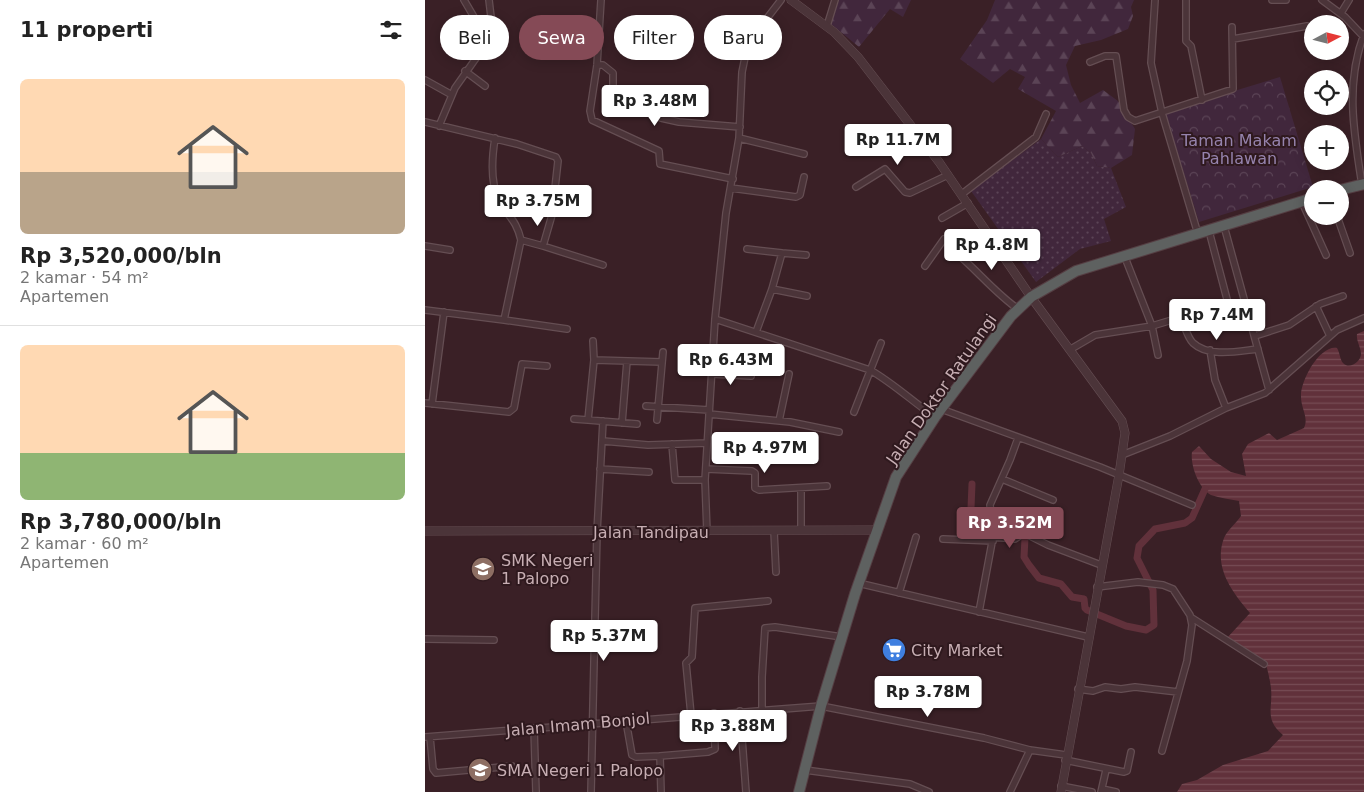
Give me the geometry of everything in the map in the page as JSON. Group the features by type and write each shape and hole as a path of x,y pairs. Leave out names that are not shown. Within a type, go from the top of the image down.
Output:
{"highway":[{"path":"1349,188 1363,185"},
{"name":"Jalan Doktor Ratulangi","path":"799,792 821,706 858,583 876,530 902,466 938,413 1001,328 1031,297 1076,271 1302,202"}],"street":[{"path":"464,0 473,15"},
{"path":"489,0 491,15"},
{"path":"601,0 597,65 590,111 592,120 659,152 660,164 733,179"},
{"path":"707,532 705,480 715,319 726,213 739,138 745,50 753,34 781,0"},
{"path":"791,0 827,26 858,57 948,174 1031,297 1122,421 1125,433 1119,474 1061,789 1092,792"},
{"path":"827,26 835,0"},
{"path":"1155,0 1151,60 1162,113 1198,234"},
{"path":"1187,0 1186,41 1191,46 1202,100"},
{"path":"1272,0 1286,0"},
{"path":"1322,0 1341,13 1364,35 1354,72 1351,97 1363,185"},
{"path":"1341,13 1349,0"},
{"path":"1090,62 1105,56 1116,56 1124,110 1131,120 1162,113 1233,90 1232,27"},
{"path":"1233,39 1304,27"},
{"path":"439,126 452,95 465,71 474,60"},
{"path":"597,65 603,66 613,73 613,87 617,92 661,118 679,122 740,127"},
{"path":"465,71 485,86"},
{"path":"425,80 452,95"},
{"path":"962,194 1036,137 1046,114"},
{"path":"425,122 495,138 557,158 552,215 543,246"},
{"path":"495,138 492,166 497,198 517,225 521,240 504,320"},
{"path":"739,138 805,154"},
{"path":"856,187 885,169 905,192 911,193 948,174"},
{"path":"731,188 796,197 800,195 805,177"},
{"path":"1302,202 1326,255"},
{"path":"942,218 968,203"},
{"path":"1340,225 1350,253"},
{"path":"1224,226 1269,390"},
{"path":"1071,349 1095,335 1152,326 1228,303 1209,230"},
{"path":"925,266 945,239 952,245 953,250 980,272 997,294 1018,310"},
{"path":"521,240 603,265"},
{"path":"425,246 450,250"},
{"path":"747,248 806,255"},
{"path":"755,332 772,289 782,252"},
{"path":"1124,255 1152,326 1158,355"},
{"path":"772,289 807,296"},
{"path":"1255,336 1289,324 1316,306 1343,296"},
{"path":"1316,306 1330,336"},
{"path":"425,310 567,329"},
{"path":"432,404 444,312"},
{"path":"1181,318 1193,343 1210,350 1225,352 1258,349"},
{"path":"1122,455 1170,436 1225,408 1269,390 1344,325 1364,318"},
{"path":"715,319 870,370 890,382 911,400 938,413 1017,438 1119,474 1192,505"},
{"path":"588,420 594,360 593,341"},
{"path":"854,412 881,343"},
{"path":"1210,350 1215,380 1225,408"},
{"path":"657,420 663,352"},
{"path":"594,360 662,362"},
{"path":"621,423 627,361"},
{"path":"425,403 509,412 514,408 522,364 547,366"},
{"path":"711,374 751,376"},
{"path":"779,421 789,374"},
{"path":"647,406 779,421 839,432"},
{"path":"574,419 637,424"},
{"path":"591,792 597,532 603,421"},
{"path":"979,612 993,539 991,505 1017,438"},
{"path":"603,441 672,444 707,443"},
{"path":"672,444 675,480 705,480"},
{"path":"600,469 649,472"},
{"path":"706,470 753,471 755,488 759,490 827,486"},
{"path":"1002,479 1053,500"},
{"path":"801,488 801,530"},
{"name":"Jalan Tandipau","path":"425,531 707,532 876,530"},
{"path":"774,531 776,572"},
{"path":"943,538 1015,539 1024,532 1059,550 1101,565"},
{"path":"899,593 916,537"},
{"path":"1097,587 1142,582 1154,583 1173,589 1192,618 1264,664"},
{"path":"858,583 1088,636"},
{"path":"691,715 686,663 692,657 696,607 768,601"},
{"path":"1162,751 1187,661 1192,618"},
{"path":"762,709 761,677 765,628 775,627 842,637"},
{"path":"425,639 494,640"},
{"path":"1078,689 1093,691 1105,687 1121,689 1135,687 1178,692"},
{"name":"Jalan Imam Bonjol","path":"427,737 762,709 821,706 984,738 1106,770"},
{"path":"740,711 746,792"},
{"path":"626,720 633,755 636,757 660,756 707,752 715,749 714,713"},
{"path":"533,728 536,792"},
{"path":"427,737 433,769 436,773 512,766"},
{"path":"1009,792 1030,750"},
{"path":"1116,792 1101,791 1106,770 1127,771 1131,752"},
{"path":"660,756 661,792"},
{"path":"805,770 905,784 929,792"}],"green space":[{"path":"839,0 911,0 903,17 890,9 859,47 831,24"},
{"path":"995,0 1134,0 1131,7 1133,16 1128,29 1101,40 1075,46 1066,65 1071,85 1080,103 1103,90 1118,101 1135,129 1132,155 1111,168 1097,166 1091,153 1082,146 1058,157 1041,139 1056,111 1018,89 1025,77 1010,69 993,83 960,59 987,20"},
{"name":"Taman Makam Pahlawan","path":"1280,77 1304,157 1304,170 1308,170 1311,180 1304,180 1304,190 1199,222 1165,112"},
{"path":"1041,139 1058,157 1082,146 1091,153 1097,166 1111,168 1126,207 1104,219 1111,241 1080,249 1036,282 971,191"}],"shaded area":[{"path":"1364,331 1364,792 1177,792 1182,784 1197,780 1223,765 1268,751 1283,735 1271,719 1271,688 1266,664 1227,638 1250,613 1226,579 1221,559 1224,538 1241,516 1239,501 1211,495 1203,488 1196,476 1192,463 1192,452 1199,446 1211,459 1231,472 1246,476 1242,454 1248,444 1269,433 1277,440 1304,428 1306,420 1301,401 1302,390 1307,374 1317,358 1330,349 1337,348 1343,363 1349,366 1355,364 1361,357 1357,334"}],"waterway":[{"path":"972,484 971,508 968,517 988,521 1021,514 1033,516 1039,520 1036,528 1025,538 1024,557 1039,578 1061,584 1072,597 1084,599 1087,610 1126,626 1146,630 1154,625 1153,590 1137,558 1139,546 1155,529 1185,523 1192,518 1205,489"}],"place":[{"name":"SMK Negeri 1 Palopo","path":"483,569"},
{"name":"City Market","path":"894,650"},
{"name":"SMA Negeri 1 Palopo","path":"480,770"}]}
